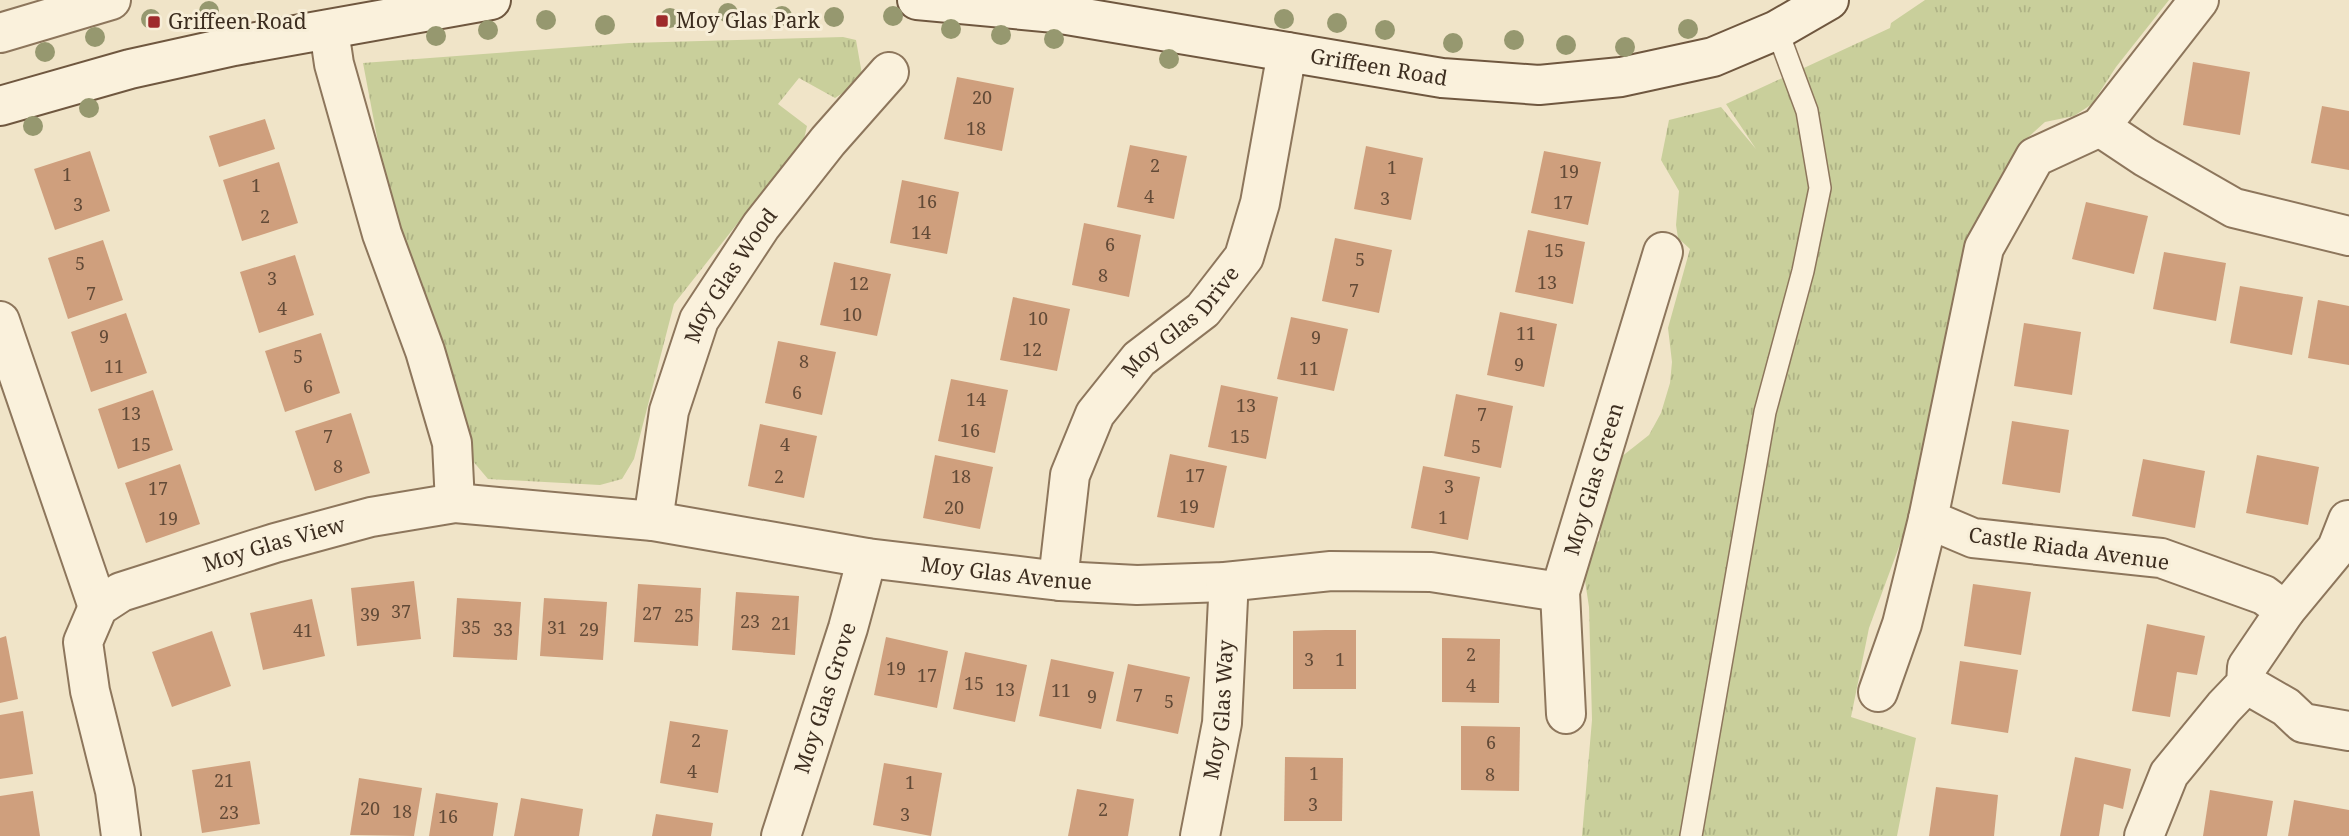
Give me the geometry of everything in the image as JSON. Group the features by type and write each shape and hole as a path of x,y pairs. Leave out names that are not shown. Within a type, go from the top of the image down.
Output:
{"street":[{"path":"0,33 111,0"},
{"path":"0,106 130,69 234,46 491,0"},
{"name":"Griffeen Road","path":"916,0 1055,13 1442,78 1539,85 1621,77 1713,57 1777,30 1829,0"},
{"path":"1878,692 1902,624 1928,519 1984,248 2035,157 2100,127 2199,0"},
{"path":"329,30 334,64 382,234 425,351 452,443 455,503"},
{"name":"Moy Glas Drive","path":"1060,581 1070,475 1095,414 1139,359 1203,310 1244,257 1260,203 1287,52"},
{"name":"Moy Glas Wood","path":"653,521 669,411 699,320 761,226 828,141 889,72"},
{"path":"2100,127 2145,157 2234,208 2349,236"},
{"name":"Moy Glas Green","path":"1566,714 1560,592 1663,252"},
{"path":"0,321 98,607 83,642 90,691 116,791 121,836"},
{"name":"Moy Glas Avenue","path":"455,503 653,521 867,558 1060,581 1136,585 1225,582 1331,571 1431,572 1560,592"},
{"name":"Moy Glas View","path":"98,607 121,592 275,543 371,517 455,503"},
{"name":"Castle Riada Avenue","path":"1928,519 1973,538 2161,558 2264,595 2285,611"},
{"path":"2144,836 2169,774 2246,684 2247,667 2285,611 2337,548 2348,520"},
{"name":"Moy Glas Grove","path":"781,836 848,628 867,558"},
{"name":"Moy Glas Way","path":"1200,836 1222,723 1228,599 1225,582"},
{"path":"2246,684 2287,707 2303,723 2349,731"}],"lane":[{"path":"1691,836 1765,412 1802,271 1820,188 1807,111 1777,30"}],"green space":[{"path":"1925,0 2169,0 2116,67 2092,104 2074,116 2045,122 2022,143 2002,183 1910,517 1869,628 1851,717 1916,738 1897,836 1582,836 1592,720 1589,607 1584,574 1588,546 1599,541 1609,472 1616,461 1649,435 1661,413 1670,383 1672,362 1668,328 1690,249 1678,238 1676,225 1679,191 1661,160 1669,120 1721,107 1756,149 1726,104 1890,28 1891,23"},
{"path":"843,37 856,40 863,80 835,98 799,78 778,104 807,126 804,139 674,304 634,459 622,479 600,485 488,479 472,460 394,227 363,63 629,43"}],"building":[{"path":"2193,62 2250,72 2240,135 2183,125"},
{"path":"957,77 1014,88 1002,151 944,139"},
{"path":"2322,106 2349,111 2349,170 2311,163"},
{"path":"265,119 275,149 219,167 209,136"},
{"path":"1130,145 1187,156 1174,219 1117,207"},
{"path":"1366,146 1423,158 1411,220 1354,209"},
{"path":"90,151 110,211 55,230 34,169"},
{"path":"1544,151 1601,162 1588,225 1531,213"},
{"path":"279,162 298,223 242,241 223,180"},
{"path":"902,180 959,192 947,254 890,243"},
{"path":"2086,202 2148,216 2134,274 2072,259"},
{"path":"1084,223 1141,235 1129,297 1072,285"},
{"path":"1528,230 1585,242 1573,304 1515,292"},
{"path":"1335,238 1392,250 1379,313 1322,301"},
{"path":"103,240 123,300 68,319 48,258"},
{"path":"2164,252 2226,263 2216,321 2153,309"},
{"path":"295,255 314,315 259,333 240,272"},
{"path":"834,262 891,274 877,336 820,325"},
{"path":"2240,286 2303,297 2292,355 2230,343"},
{"path":"1013,297 1070,309 1057,371 1000,360"},
{"path":"2318,300 2349,306 2349,365 2308,358"},
{"path":"1500,312 1557,324 1544,387 1487,375"},
{"path":"126,313 147,373 91,392 71,332"},
{"path":"1291,317 1348,329 1334,391 1277,379"},
{"path":"2024,323 2081,332 2072,395 2014,386"},
{"path":"321,333 340,393 285,412 265,351"},
{"path":"778,341 836,352 822,415 765,403"},
{"path":"951,379 1008,390 995,453 938,441"},
{"path":"1221,385 1278,397 1266,459 1208,447"},
{"path":"153,390 173,450 118,469 98,409"},
{"path":"1456,394 1513,406 1501,468 1444,456"},
{"path":"351,413 370,473 315,491 295,431"},
{"path":"2012,421 2069,430 2060,493 2002,484"},
{"path":"760,424 817,436 804,498 748,486"},
{"path":"1170,454 1227,466 1214,528 1157,517"},
{"path":"935,455 993,467 980,529 923,518"},
{"path":"2257,455 2319,467 2308,525 2246,513"},
{"path":"2143,459 2205,471 2195,528 2132,516"},
{"path":"180,464 200,524 146,543 125,483"},
{"path":"1423,466 1480,477 1468,540 1411,528"},
{"path":"414,581 421,639 357,646 351,588"},
{"path":"638,584 701,588 698,646 634,642"},
{"path":"1973,584 2031,592 2021,655 1964,646"},
{"path":"736,592 799,596 795,655 732,650"},
{"path":"457,598 521,602 517,660 453,657"},
{"path":"544,598 607,602 603,660 540,656"},
{"path":"312,599 325,656 263,670 250,613"},
{"path":"2147,624 2205,636 2197,675 2177,672 2170,717 2132,711"},
{"path":"1356,630 1356,689 1293,689 1293,631"},
{"path":"212,631 231,686 172,707 152,652"},
{"path":"6,636 18,699 0,703 0,638"},
{"path":"886,637 948,651 937,708 874,695"},
{"path":"1442,638 1500,639 1499,703 1442,702"},
{"path":"965,652 1027,665 1015,722 953,709"},
{"path":"1051,659 1114,672 1101,729 1039,716"},
{"path":"1960,661 2018,670 2008,733 1951,724"},
{"path":"1128,664 1190,677 1178,734 1116,721"},
{"path":"23,711 33,774 0,779 0,715"},
{"path":"670,721 728,730 718,793 660,783"},
{"path":"1461,726 1520,727 1519,791 1461,790"},
{"path":"1285,757 1343,758 1342,821 1284,821"},
{"path":"2075,757 2131,769 2123,809 2104,804 2099,836 2060,836"},
{"path":"250,761 260,824 202,833 192,770"},
{"path":"884,763 942,773 931,836 873,825"},
{"path":"359,778 422,788 414,836 350,835"},
{"path":"1936,787 1998,795 1994,836 1929,836"},
{"path":"1077,789 1134,799 1128,836 1068,836"},
{"path":"2210,790 2273,801 2267,836 2203,836"},
{"path":"33,791 40,836 0,836 0,796"},
{"path":"436,793 498,803 493,836 429,836"},
{"path":"521,798 583,809 579,836 514,836"},
{"path":"2294,800 2349,810 2349,836 2288,836"},
{"path":"656,814 713,823 711,836 652,836"}],"place":[{"name":"Moy Glas Park","path":"662,21"},
{"name":"Griffeen Road","path":"154,22"}]}
